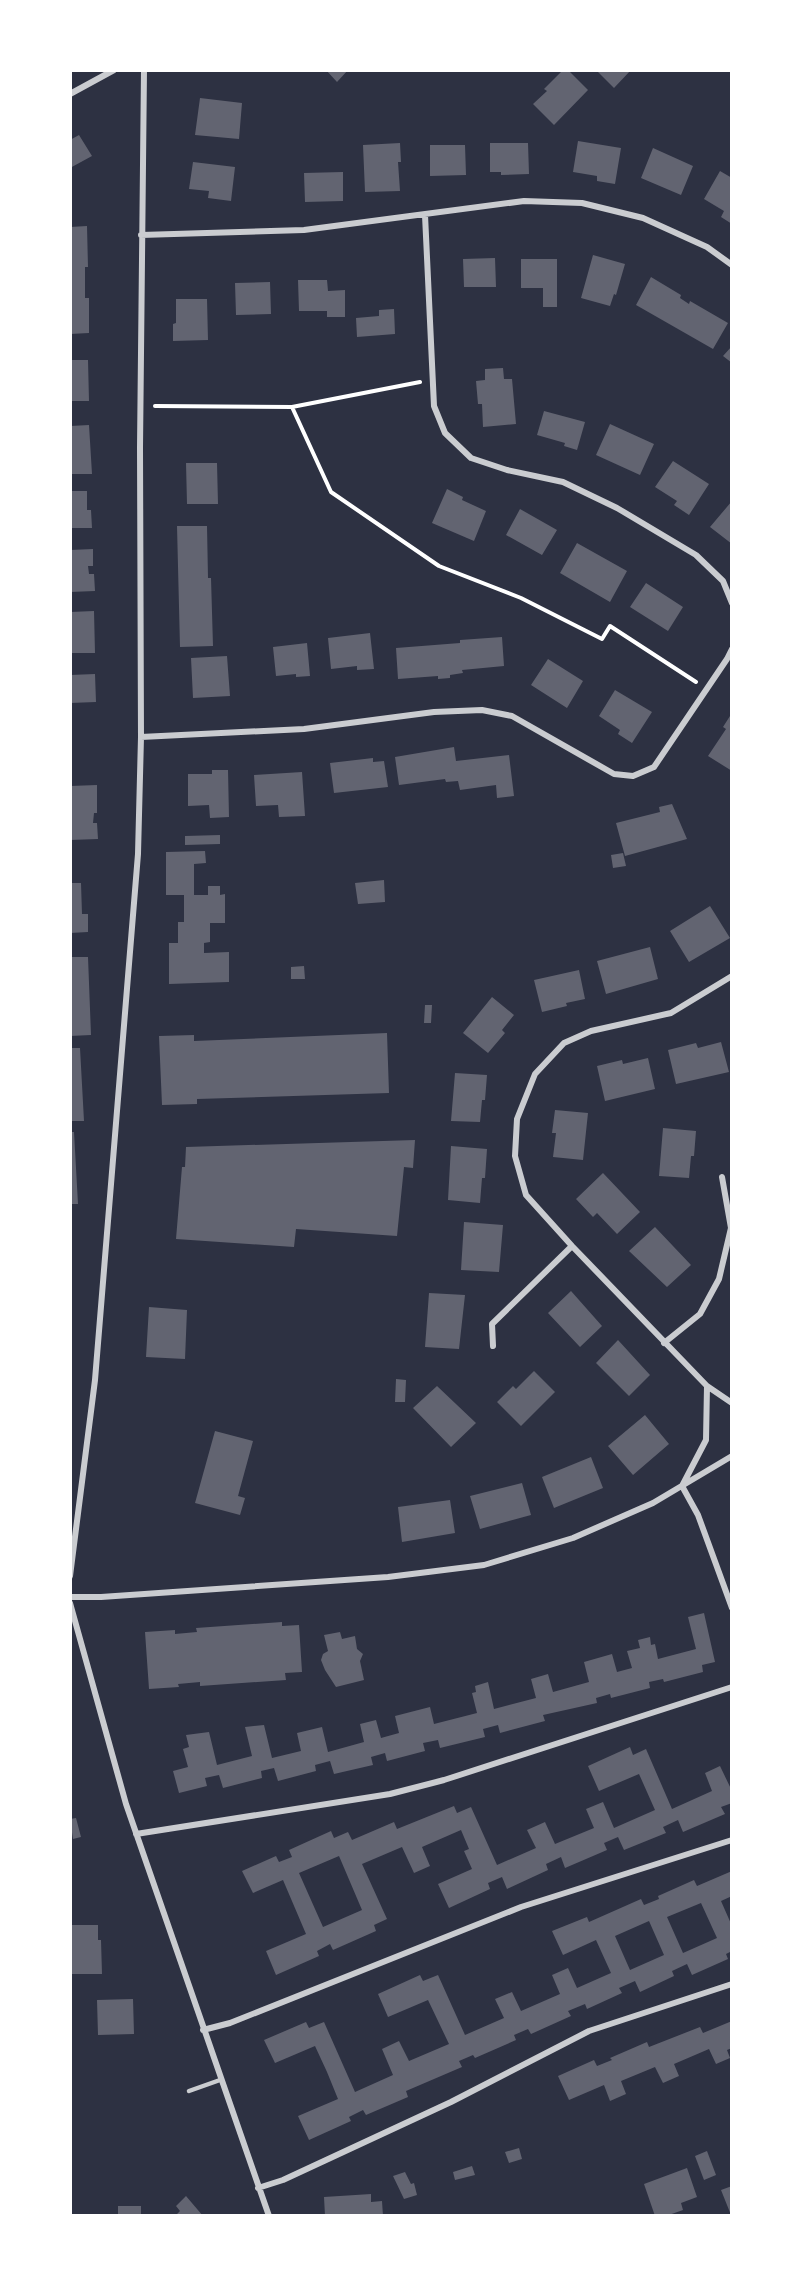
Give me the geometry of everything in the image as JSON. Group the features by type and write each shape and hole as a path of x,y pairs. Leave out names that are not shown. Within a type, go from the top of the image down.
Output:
{"street":[{"path":"70,94 114,70"},
{"path":"70,1576 71,1550 96,1368 138,854 141,737 140,406 144,70"},
{"path":"141,235 304,230 524,201 582,202 644,218 707,247 732,265"},
{"path":"426,215 434,406 445,433 471,458 507,470 563,482 617,508 696,555 723,581 732,603"},
{"path":"141,737 304,729 435,712 482,710 512,716 614,774 633,776 654,767 732,649"},
{"path":"732,976 671,1013 591,1031 564,1043 535,1074 517,1119 515,1156 526,1195 664,1343 707,1386 732,1403"},
{"path":"664,1343 700,1314 719,1279 731,1228 722,1177"},
{"path":"494,1346 492,1324 572,1246"},
{"path":"682,1486 706,1440 707,1386"},
{"path":"70,1597 101,1598 388,1577 484,1565 573,1538 653,1503 732,1456"},
{"path":"682,1486 698,1515 732,1608"},
{"path":"70,1602 126,1804 269,2216"},
{"path":"136,1834 390,1794 444,1780 732,1687"},
{"path":"203,2030 230,2023 521,1907 732,1840"},
{"path":"258,2188 283,2180 451,2102 589,2031 732,1984"}],"lane":[{"path":"189,2091 220,2080"}],"path":[{"path":"140,406 292,407 433,379"},
{"path":"292,407 331,492 439,566 521,598 602,639 610,626 707,689"}],"building":[{"path":"326,70 348,70 337,82"},
{"path":"563,70 568,70 588,90 554,125 533,104 547,91 544,89"},
{"path":"596,70 631,70 614,88"},
{"path":"200,98 242,103 239,139 195,135"},
{"path":"79,135 92,156 70,168 70,140"},
{"path":"578,141 621,148 615,184 597,181 597,176 573,172"},
{"path":"400,143 401,162 398,162 400,191 365,192 363,145"},
{"path":"490,143 528,143 529,174 501,175 501,172 490,172"},
{"path":"430,145 465,145 466,175 430,176"},
{"path":"653,148 693,166 681,195 641,178"},
{"path":"193,162 235,167 231,201 208,198 209,191 189,189"},
{"path":"720,171 732,178 732,224 721,217 724,211 704,199"},
{"path":"343,172 343,201 305,202 304,173"},
{"path":"87,226 88,267 85,267 85,298 89,298 89,333 70,334 70,227"},
{"path":"593,255 625,264 616,295 614,294 610,306 581,298"},
{"path":"495,258 496,287 464,287 463,259"},
{"path":"521,259 557,259 557,307 543,307 543,288 521,288"},
{"path":"651,277 681,295 680,298 689,304 690,301 728,323 713,349 636,305"},
{"path":"298,280 327,280 328,291 345,290 345,317 327,317 327,311 299,311"},
{"path":"270,282 271,314 236,315 235,283"},
{"path":"176,299 207,299 208,340 173,341"},
{"path":"394,309 395,334 357,337 356,318 379,316 379,310"},
{"path":"732,346 732,363 723,356"},
{"path":"70,360 88,360 89,401 70,401"},
{"path":"503,368 504,379 512,379 516,424 483,427 482,404 478,404 476,381 485,380 485,369"},
{"path":"544,411 585,422 577,450 564,446 565,443 537,435"},
{"path":"610,424 654,444 640,475 596,455"},
{"path":"89,425 92,474 70,474 70,426"},
{"path":"673,461 709,484 689,515 674,505 677,501 655,487"},
{"path":"186,463 217,463 218,504 187,504"},
{"path":"447,489 463,497 462,500 486,511 474,541 432,523"},
{"path":"70,491 87,491 87,510 91,510 92,528 70,528"},
{"path":"732,501 732,544 710,527"},
{"path":"520,509 557,530 542,555 506,535"},
{"path":"177,526 207,526 213,646 180,647"},
{"path":"577,543 627,571 610,602 560,573"},
{"path":"93,549 93,566 88,566 89,574 94,574 95,591 70,592 70,550"},
{"path":"646,583 683,607 668,631 630,607"},
{"path":"94,611 95,653 70,653 70,612"},
{"path":"370,633 374,669 357,670 357,666 331,669 328,638"},
{"path":"502,637 504,666 462,670 463,673 450,675 450,678 438,679 438,676 398,679 396,648"},
{"path":"307,643 310,676 296,677 296,674 276,676 273,647"},
{"path":"227,656 230,696 193,698 191,658"},
{"path":"548,659 583,681 567,708 531,685"},
{"path":"95,674 96,702 70,703 70,675"},
{"path":"615,690 652,712 632,743 618,734 620,730 599,716"},
{"path":"730,716 732,717 732,771 708,756 726,729 723,727"},
{"path":"454,747 456,761 509,755 514,796 497,798 496,785 460,790 458,781 446,782 445,779 399,785 395,757"},
{"path":"373,758 373,762 384,761 388,787 334,793 330,763"},
{"path":"212,770 228,770 229,817 210,818 209,805 188,806 188,774 212,774"},
{"path":"302,772 305,816 279,817 278,805 256,806 254,775"},
{"path":"97,785 97,813 94,813 93,823 97,823 98,839 70,840 70,786"},
{"path":"672,804 687,839 625,856 616,823 660,812 659,807"},
{"path":"220,835 220,844 185,845 185,836"},
{"path":"205,851 206,863 194,864 194,895 208,895 208,886 220,886 220,895 225,894 225,923 210,923 210,942 204,943 204,953 229,952 229,982 169,984 169,943 178,943 178,922 184,922 184,895 166,895 166,852"},
{"path":"623,853 626,866 613,868 611,855"},
{"path":"384,880 385,902 358,904 355,883"},
{"path":"70,883 81,883 82,914 88,914 88,932 70,933"},
{"path":"710,906 730,938 689,962 670,931"},
{"path":"650,947 658,979 606,994 597,961"},
{"path":"70,957 88,957 91,1035 70,1036"},
{"path":"304,966 305,979 291,979 291,967"},
{"path":"579,970 585,999 542,1012 534,980"},
{"path":"492,997 514,1015 502,1030 505,1033 488,1053 463,1033"},
{"path":"425,1005 432,1005 431,1023 424,1023"},
{"path":"387,1033 389,1093 197,1099 197,1104 162,1105 159,1036 194,1035 194,1041"},
{"path":"721,1042 729,1072 676,1084 668,1050 696,1043 698,1048"},
{"path":"70,1048 80,1048 84,1121 70,1121"},
{"path":"648,1058 655,1089 605,1101 597,1066 622,1060 623,1064"},
{"path":"455,1073 487,1075 480,1122 451,1121"},
{"path":"555,1110 588,1113 583,1160 553,1157 556,1133 552,1133"},
{"path":"663,1128 696,1131 689,1178 659,1176"},
{"path":"70,1132 74,1132 78,1204 70,1204"},
{"path":"415,1140 413,1168 404,1167 397,1236 296,1229 294,1247 176,1239 182,1167 185,1167 186,1147"},
{"path":"451,1146 487,1149 480,1203 448,1200"},
{"path":"603,1173 640,1212 617,1234 597,1213 593,1217 576,1199"},
{"path":"464,1222 503,1225 499,1272 461,1270"},
{"path":"655,1227 691,1265 667,1287 629,1251"},
{"path":"571,1291 602,1326 580,1347 548,1313"},
{"path":"429,1293 465,1295 459,1349 425,1347"},
{"path":"149,1307 187,1310 185,1359 146,1357"},
{"path":"618,1340 650,1375 629,1396 596,1363"},
{"path":"534,1371 555,1392 521,1426 497,1402 513,1386 516,1389"},
{"path":"396,1379 406,1380 405,1402 395,1402"},
{"path":"437,1386 476,1423 451,1447 413,1408"},
{"path":"645,1415 669,1444 633,1475 608,1446"},
{"path":"215,1431 253,1441 238,1496 245,1498 240,1515 195,1503"},
{"path":"591,1457 603,1488 554,1508 542,1477"},
{"path":"522,1483 531,1515 480,1529 470,1496"},
{"path":"450,1500 455,1533 402,1542 398,1507"},
{"path":"704,1613 715,1662 702,1665 703,1672 664,1682 663,1679 649,1682 650,1688 611,1698 610,1694 596,1698 597,1703 543,1715 545,1721 500,1733 498,1725 483,1729 485,1737 440,1748 438,1740 423,1743 425,1751 387,1761 385,1753 371,1757 373,1765 334,1774 330,1761 315,1765 316,1771 278,1781 274,1768 261,1771 262,1778 223,1788 219,1775 205,1778 207,1786 179,1793 173,1771 188,1767 183,1749 189,1747 186,1735 209,1732 217,1765 252,1756 245,1727 264,1725 272,1758 301,1751 297,1733 322,1727 328,1752 364,1742 360,1724 376,1720 381,1738 399,1733 395,1716 430,1707 434,1724 477,1713 472,1693 476,1692 475,1686 488,1682 494,1709 536,1698 531,1679 548,1674 553,1692 589,1682 584,1662 612,1654 617,1672 632,1668 627,1651 640,1648 638,1640 650,1637 651,1645 655,1644 658,1659 696,1649 688,1617"},
{"path":"282,1622 282,1626 299,1625 302,1672 285,1673 286,1680 200,1686 200,1682 178,1684 179,1687 149,1689 145,1632 175,1630 175,1634 197,1632 196,1628"},
{"path":"340,1632 342,1639 355,1636 357,1649 363,1654 360,1661 364,1680 336,1687 321,1660 323,1654 328,1651 324,1635"},
{"path":"630,1747 633,1755 646,1749 672,1809 712,1791 705,1773 720,1766 732,1791 732,1803 721,1807 725,1814 683,1832 678,1820 663,1827 666,1833 624,1850 618,1837 604,1843 607,1850 565,1868 561,1857 546,1864 548,1870 507,1889 502,1877 488,1883 490,1889 449,1908 438,1884 472,1869 464,1851 469,1849 461,1830 422,1847 430,1866 414,1873 402,1847 362,1864 387,1919 374,1925 376,1931 333,1950 330,1944 317,1951 319,1956 276,1975 266,1951 306,1934 283,1880 253,1893 242,1871 276,1856 279,1862 292,1857 289,1850 331,1831 334,1838 348,1832 352,1840 394,1822 397,1829 454,1806 457,1813 471,1807 497,1865 536,1848 527,1830 545,1822 555,1844 594,1828 586,1809 603,1802 614,1828 655,1810 639,1774 599,1791 588,1766","holes":["339,1856 362,1910 323,1927 299,1873"]},
{"path":"76,1818 81,1837 73,1839 70,1819"},
{"path":"732,1871 732,1896 721,1901 732,1926 732,1951 726,1954 728,1959 692,1975 687,1964 672,1971 674,1976 640,1992 635,1981 619,1988 622,1993 587,2009 585,2004 568,2011 571,2016 531,2034 528,2029 514,2035 516,2040 475,2058 473,2055 459,2061 462,2067 406,2091 408,2097 366,2115 363,2110 349,2117 351,2121 309,2140 298,2116 338,2099 327,2072 315,2046 275,2063 264,2040 306,2022 309,2028 324,2022 355,2092 393,2075 382,2049 399,2041 409,2061 449,2044 428,2000 388,2017 378,1994 420,1975 423,1981 438,1975 465,2035 504,2018 495,1999 512,1992 521,2011 560,1994 552,1975 568,1968 577,1988 611,1973 596,1940 563,1955 552,1931 587,1917 589,1922 641,1899 644,1905 694,1880 697,1886","holes":["701,1903 717,1938 683,1953 667,1917","649,1921 664,1955 630,1970 615,1936"]},
{"path":"70,1925 98,1925 102,1974 70,1974"},
{"path":"133,1999 134,2034 98,2035 97,2000"},
{"path":"732,2021 732,2048 727,2050 730,2058 716,2064 709,2049 674,2064 679,2076 663,2083 655,2067 621,2081 626,2094 610,2101 604,2085 569,2100 558,2076 594,2060 597,2066 647,2042 649,2047 700,2027 703,2033"},
{"path":"519,2148 522,2159 509,2163 505,2152"},
{"path":"707,2151 716,2175 704,2180 695,2156"},
{"path":"472,2166 475,2175 455,2180 453,2172"},
{"path":"687,2168 697,2197 681,2203 683,2210 666,2216 655,2216 644,2184"},
{"path":"405,2172 411,2184 414,2183 417,2195 404,2199 393,2176"},
{"path":"732,2186 732,2215 731,2215 721,2190"},
{"path":"371,2194 371,2202 382,2201 383,2216 325,2216 324,2197"},
{"path":"186,2196 203,2216 177,2214 180,2211 176,2206"},
{"path":"118,2206 141,2206 141,2216 118,2216"}]}
